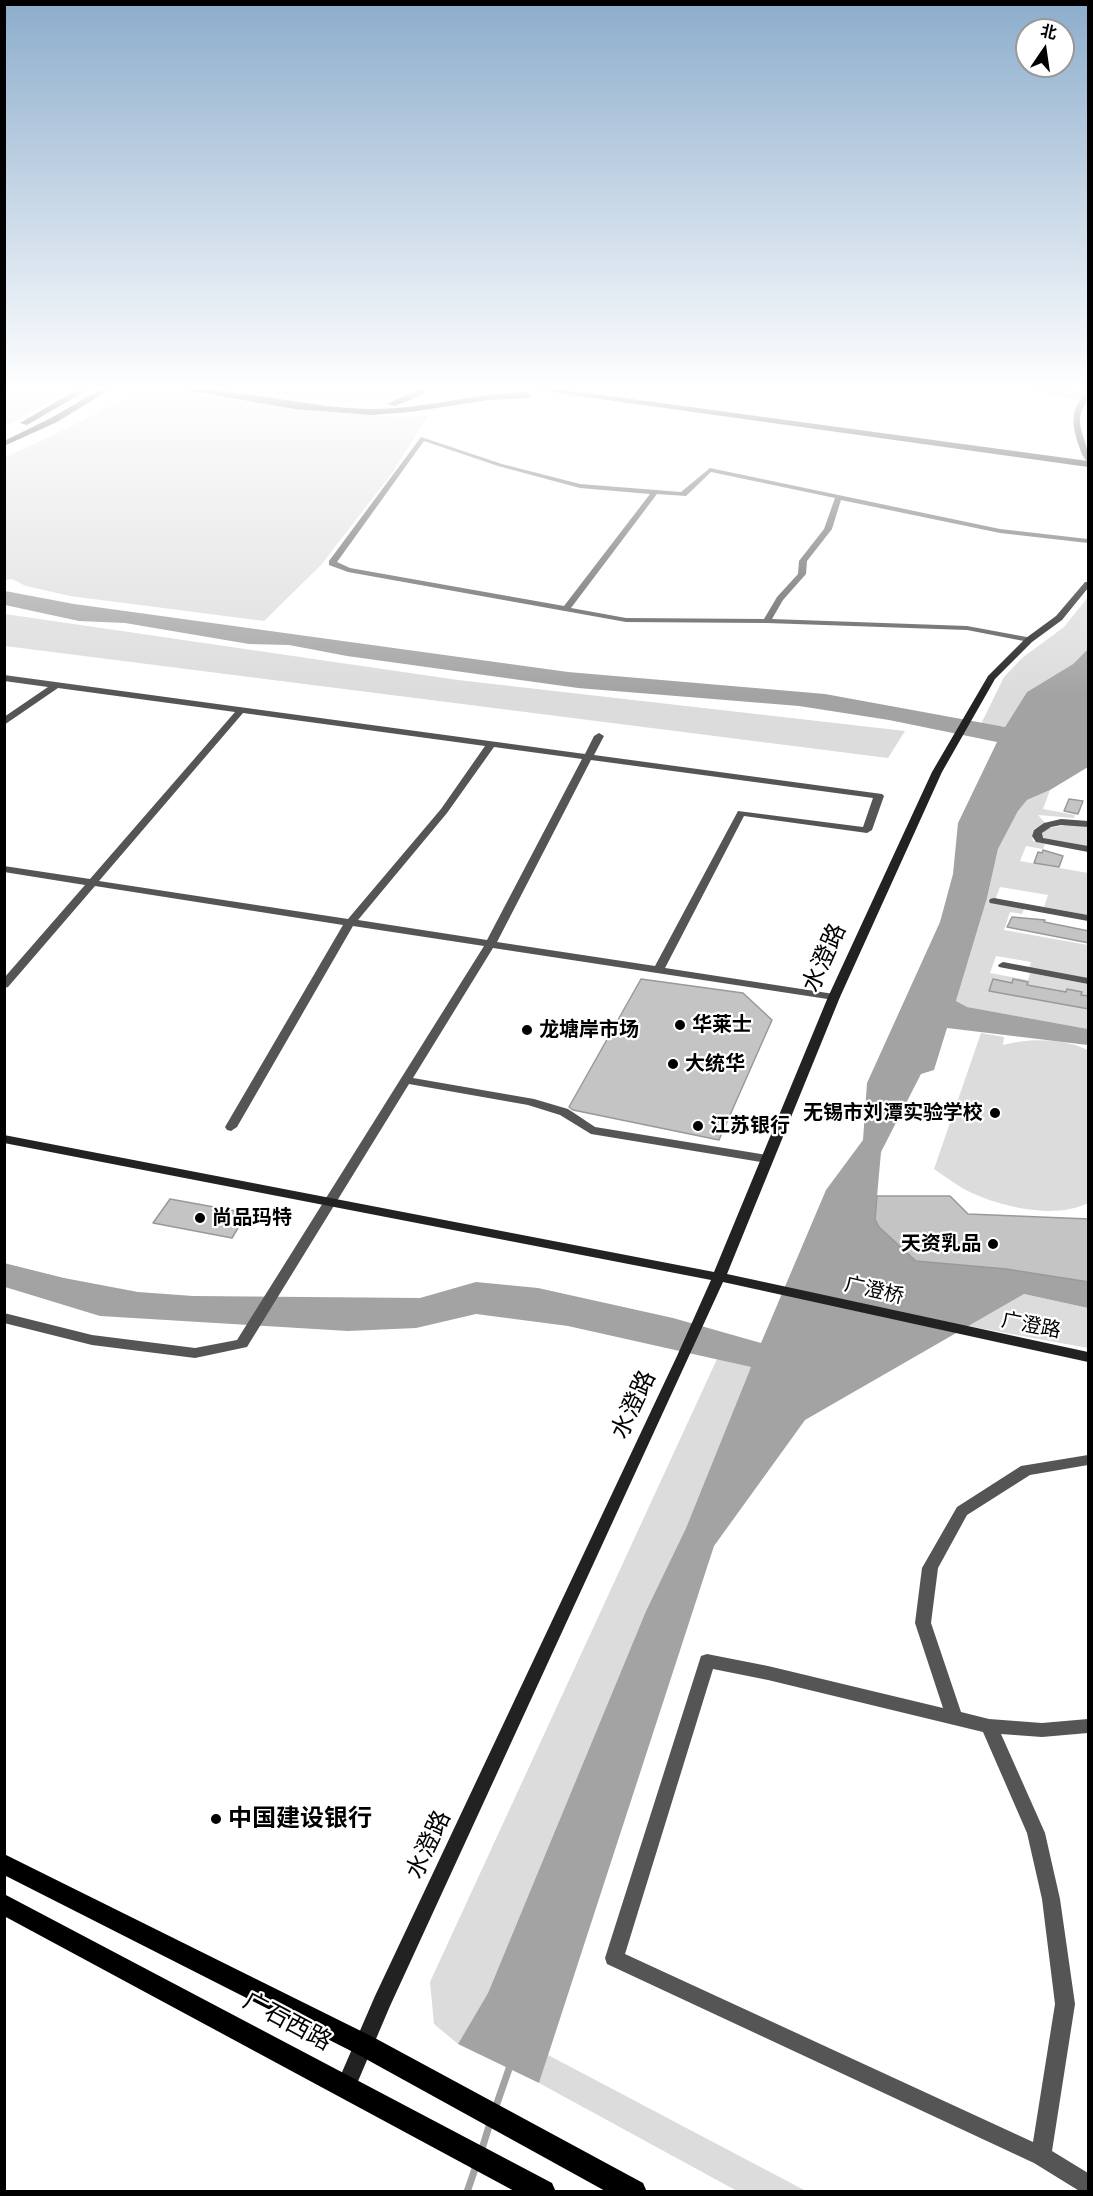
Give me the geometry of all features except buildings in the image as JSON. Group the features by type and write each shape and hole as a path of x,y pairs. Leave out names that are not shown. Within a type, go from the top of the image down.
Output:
{"main road":[{"path":"4,1863 364,2045 634,2192"},
{"name":"广石西路","path":"4,1904 543,2192"}],"street":[{"path":"386,488 332,563 348,570 626,620 766,621 967,628 1029,640"},
{"path":"611,488 683,494 689,488"},
{"path":"801,488 1000,531 1089,541"},
{"path":"566,610 655,492"},
{"path":"766,621 780,599 802,574 803,561 828,529 838,496"},
{"name":"水澄路","path":"346,2086 684,1356 834,997 937,772 991,678 1029,640 1059,618 1089,584"},
{"path":"4,678 879,796 867,830 741,813 658,971"},
{"path":"4,722 56,685"},
{"path":"4,985 241,710"},
{"path":"4,1318 92,1340 195,1353 242,1344 491,943 599,736"},
{"path":"231,1127 349,924 444,811 492,743"},
{"path":"1089,824 1074,821 1044,827 1037,832 1040,840 1089,849"},
{"path":"4,869 834,997"},
{"path":"994,901 1089,918"},
{"path":"1003,965 1089,981"},
{"path":"407,1080 564,1112 591,1130 767,1158"},
{"name":"广澄桥","path":"4,1139 333,1200 719,1276 967,1333"},
{"name":"广澄路","path":"967,1333 1089,1357"},
{"path":"954,1717 923,1623 930,1568 962,1511 1026,1470 1089,1460"},
{"path":"1089,1726 1042,1730 989,1726 707,1661 614,1958 1041,2156 1089,2184"},
{"path":"989,1726 1035,1833 1051,1899 1065,2004 1041,2156"}],"shaded area":[{"path":"4,488 380,488 321,565 264,621 70,596 26,586 12,579 5,580"},
{"path":"5,591 74,604 568,672 825,694 1005,727 1027,692 1073,664 1088,649 1088,767 1050,790 1027,800 1018,811 998,849 987,898 956,1001 967,1007 1088,1029 1088,1045 947,1028 934,1070 921,1074 881,1152 875,1219 879,1227 916,1261 1006,1269 1088,1282 1088,1308 1024,1294 805,1420 714,1546 539,2083 458,2044 488,1993 646,1611 686,1528 751,1367 568,1326 476,1314 416,1328 348,1331 100,1316 5,1287 4,1263 64,1278 138,1292 193,1296 420,1298 476,1282 538,1288 673,1318 761,1343 826,1190 863,1140 867,1083 940,922 953,874 958,823 997,742 889,720 799,706 578,688 347,656 289,645 249,644 125,623 79,621 5,605"},
{"path":"1088,597 1088,649 1073,664 1027,692 1005,727 981,724 1004,677 1022,658 1064,627"},
{"path":"5,614 458,680 905,731 888,758 5,646"},
{"path":"1050,790 1043,809 1075,815 1074,818 1038,815 1046,824 1034,829 1033,841 1045,844 1043,849 1026,846 1020,861 1088,873 1088,915 1044,907 1048,895 1000,887 994,903 1024,909 1022,914 1010,912 1004,930 1088,945 1088,979 1029,968 1031,962 996,956 990,973 1028,980 1030,973 1088,984 1088,1029 966,1007 956,1001 987,898 998,849 1018,811 1027,800"},
{"path":"1075,823 1088,826 1088,848 1045,840 1041,837 1044,829"},
{"name":"无锡市刘潭实验学校","path":"981,1033 1004,1037 1003,1045 1046,1040 1068,1043 1088,1050 1088,1203 1075,1208 1046,1211 1001,1204 958,1186 934,1169"},
{"path":"1024,1294 1088,1308 1088,1348 968,1326"},
{"path":"717,1359 751,1367 686,1528 646,1611 488,1993 458,2044 434,2024 430,1982"},
{"path":"548,2055 806,2191 737,2191 539,2083"}],"waterway":[{"path":"495,2109 511,2063"},
{"path":"481,2152 490,2123"},
{"path":"467,2192 476,2166"}],"place":[{"name":"华莱士","path":"680,1025"},
{"name":"龙塘岸市场","path":"527,1030"},
{"name":"大统华","path":"673,1064"},
{"name":"无锡市刘潭实验学校","path":"995,1113"},
{"name":"江苏银行","path":"698,1126"},
{"name":"尚品玛特","path":"200,1218"},
{"name":"天资乳品","path":"993,1244"},
{"name":"中国建设银行","path":"216,1819"}]}
